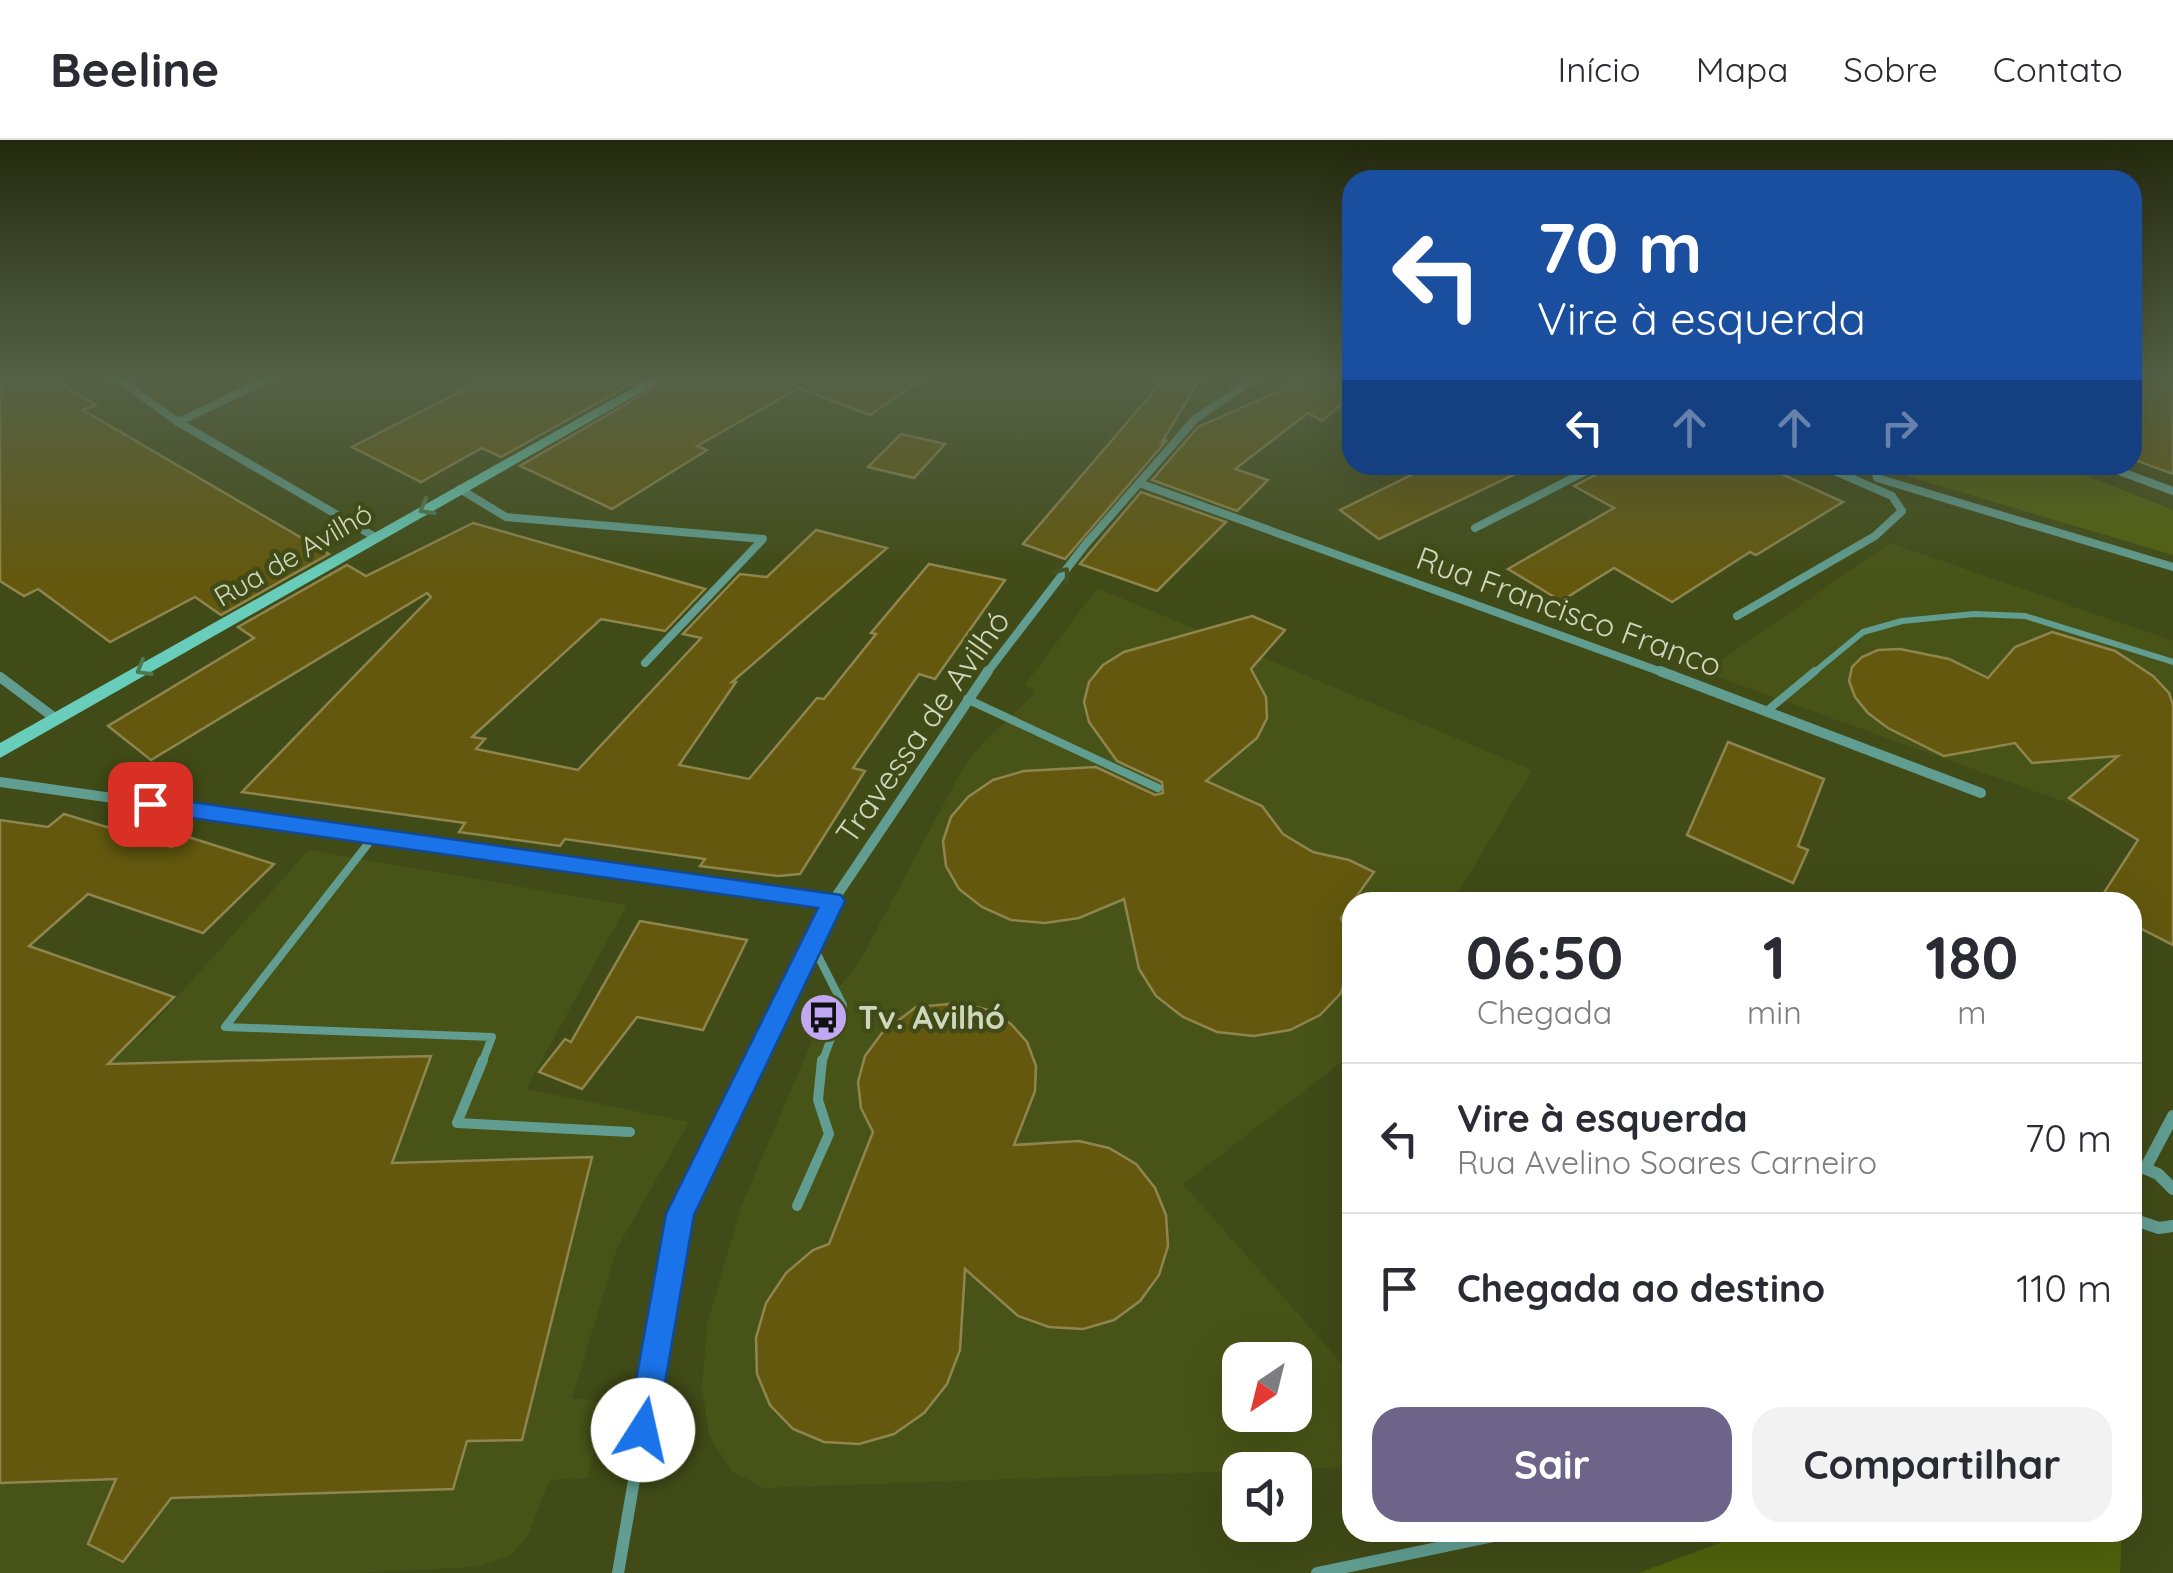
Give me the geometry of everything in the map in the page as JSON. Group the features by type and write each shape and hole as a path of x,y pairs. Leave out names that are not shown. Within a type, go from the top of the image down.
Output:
{"street":[{"path":"214,443 375,537"},
{"name":"Rua de Avilhó","path":"0,751 543,443"},
{"name":"Travessa de Avilhó","path":"618,1573 680,1214 833,901 967,698 1085,545 1174,443"},
{"path":"1475,528 1578,475"},
{"path":"1738,616 1875,536 1902,511 1892,496 1843,475"},
{"path":"2130,475 2173,491"},
{"path":"1849,478 1877,478 2173,566"},
{"name":"Rua Francisco Franco","path":"1138,484 1768,710 1980,793"},
{"path":"460,489 506,517 763,539 644,663"},
{"path":"0,676 56,719"},
{"path":"0,782 833,901"},
{"path":"2142,1161 2173,1116"},
{"path":"2142,1167 2173,1189"},
{"path":"2142,1222 2172,1230"},
{"path":"1317,1573 1465,1542"}],"lane":[{"path":"1768,710 1863,632 1902,621 1974,614 2024,616 2173,662"},
{"path":"967,698 1158,788"},
{"path":"374,836 226,1027 492,1037 457,1123 630,1132"},
{"path":"797,1206 829,1134 820,1117 815,1079 843,1004 812,944"}],"shaded area":[{"path":"1903,475 2084,475 2173,510 2173,555"},
{"path":"1890,543 2173,641 2173,737 2095,813 1704,672"},
{"path":"1097,588 1532,770 1458,892 1342,892 1342,1062 1183,1184 1342,1364 1342,1467 1312,1468 1312,1452 1222,1452 1222,1472 764,1488 733,1472 709,1436 702,1387 707,1325 741,1207 829,1001 861,959 963,768 1035,693 1025,685"},
{"path":"309,850 627,905 526,1089 689,1122 617,1248 572,1398 604,1402 588,1478 549,1480 528,1536 510,1556 474,1567 357,1573 0,1573 0,1010 144,1034"},
{"path":"1722,1542 2122,1542 2120,1573 1639,1573"}],"building":[{"path":"0,443 139,443 329,554 221,615 195,597 110,642 38,589 24,596 0,581"},
{"path":"360,443 526,443 501,457 482,448 421,482 352,447"},
{"path":"560,443 702,443 697,446 707,450 612,509 520,466"},
{"path":"892,443 945,444 914,478 868,467"},
{"path":"1110,443 1165,443 1065,559 1023,544"},
{"path":"1184,443 1269,443 1235,469 1268,480 1237,511 1152,480"},
{"path":"2142,443 2173,443 2173,474 2142,463"},
{"path":"1412,475 1513,475 1379,539 1340,510"},
{"path":"1595,475 1784,475 1843,502 1756,555 1750,552 1672,602 1614,568 1561,601 1508,569 1614,508 1574,486"},
{"path":"1141,492 1226,522 1157,591 1080,564"},
{"path":"473,523 705,589 665,631 601,619 472,737 485,739 476,749 578,770 701,638 683,634 740,574 767,577 816,530 887,548 732,682 736,682 679,765 749,779 817,698 824,699 876,634 871,633 929,564 1005,580 935,679 919,674 853,768 865,771 800,874 778,876 700,866 705,859 565,839 560,846 459,832 465,823 242,792 431,597 427,593 151,760 108,726 254,638 238,627 347,565 366,576"},
{"path":"1252,616 1285,630 1251,669 1266,697 1267,718 1257,738 1206,781 1262,806 1283,834 1313,852 1349,860 1374,872 1360,892 1342,892 1341,993 1320,1015 1290,1030 1254,1036 1217,1032 1183,1017 1156,996 1139,969 1124,899 1079,918 1045,923 1011,920 982,907 959,889 946,866 943,841 951,817 968,797 993,780 1024,771 1096,767 1155,795 1163,793 1162,782 1117,761 1089,722 1084,702 1089,682 1103,665 1124,652"},
{"path":"2052,632 2115,651 2153,676 2169,693 2173,705 2173,945 2142,929 2142,892 2104,892 2138,840 2069,798 2118,756 2032,763 2015,743 1944,756 1888,728 1868,713 1855,697 1849,681 1852,667 1862,657 1878,650 1900,649 1949,659 1988,678 2015,647"},
{"path":"1728,742 1824,779 1798,846 1808,850 1793,883 1687,835"},
{"path":"64,814 172,847 185,836 274,864 203,933 88,894 29,946 174,997 108,1064 431,1056 392,1163 592,1157 522,1440 467,1441 453,1489 171,1498 123,1562 88,1544 116,1479 0,1483 0,820 48,827"},
{"path":"640,921 747,940 703,1030 637,1017 582,1089 539,1072 565,1039 571,1042"},
{"path":"960,1003 988,1010 1011,1024 1027,1042 1036,1066 1035,1091 1014,1145 1079,1141 1109,1148 1136,1164 1155,1188 1166,1215 1168,1246 1159,1275 1140,1301 1114,1320 1083,1329 1049,1327 1018,1316 965,1269 960,1350 947,1384 924,1413 894,1434 859,1444 824,1442 793,1429 770,1405 757,1374 756,1338 766,1303 786,1273 813,1250 829,1244 873,1132 861,1108 858,1082 865,1056 882,1033 916,1007"}],"place":[{"name":"Tv. Avilhó","path":"823,1018"}],"route":[{"path":"150,804 833,901 680,1214 643,1430"}]}
